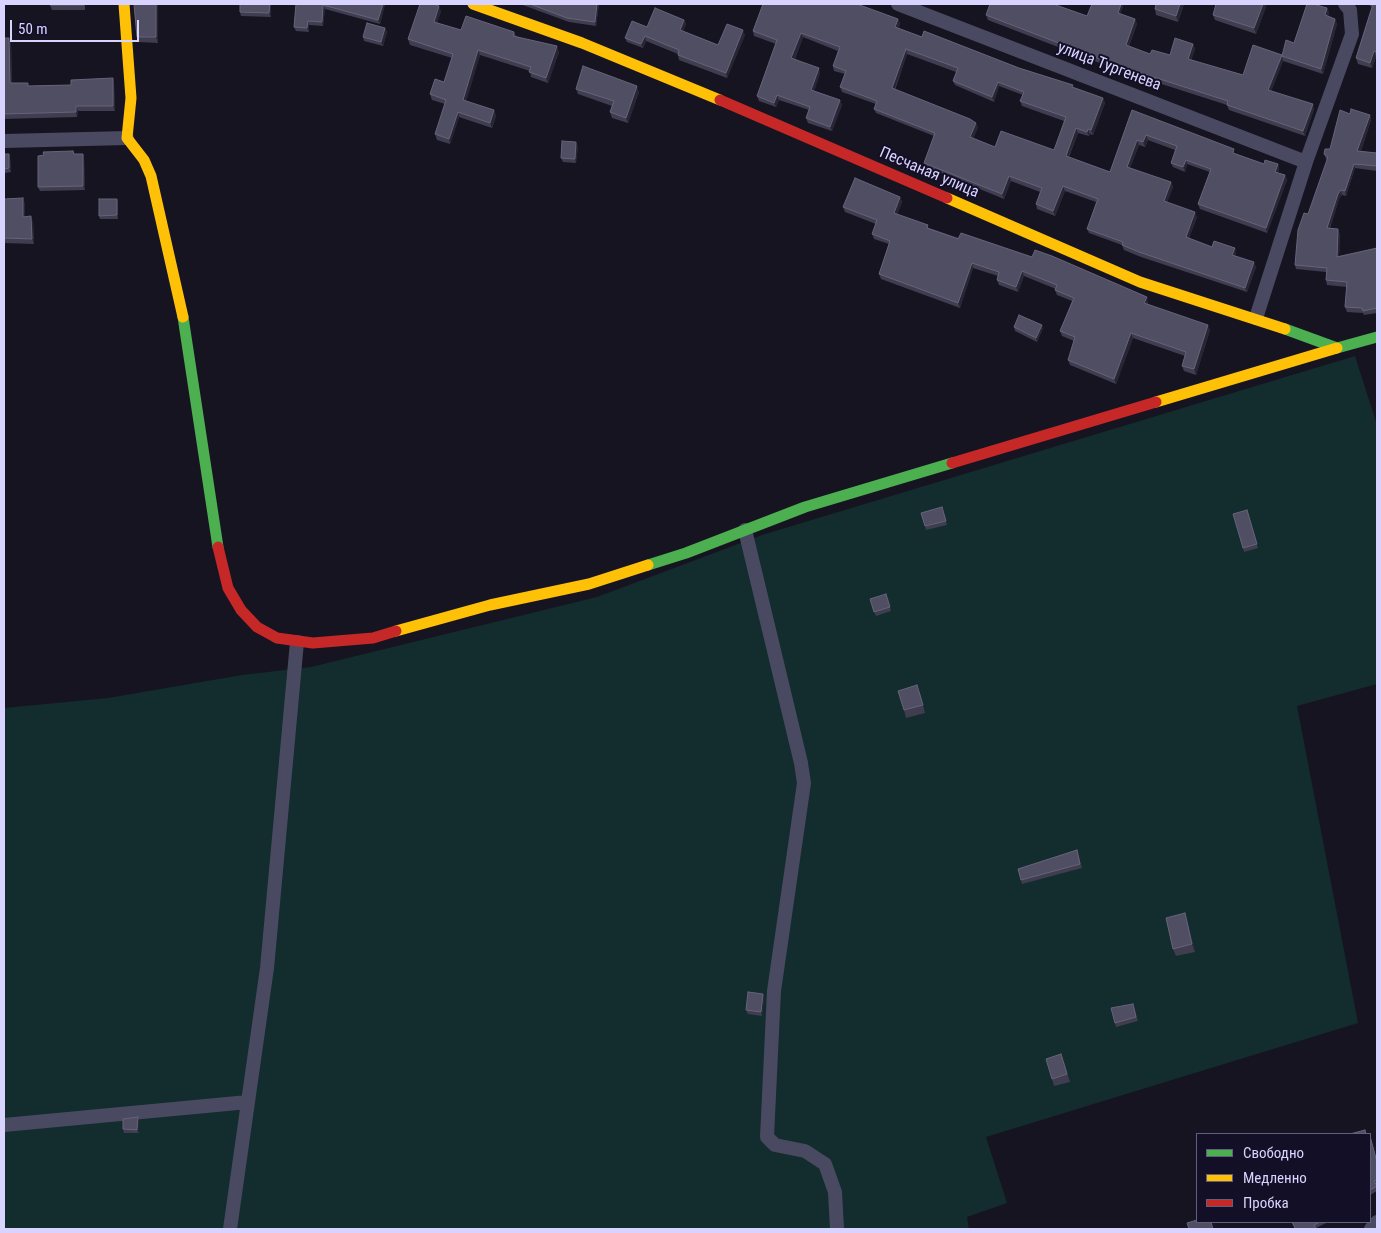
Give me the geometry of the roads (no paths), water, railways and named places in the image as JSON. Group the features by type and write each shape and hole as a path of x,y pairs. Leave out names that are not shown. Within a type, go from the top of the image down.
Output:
{"street":[{"path":"124,4 131,98 127,138 144,160 151,176 182,314 220,561 228,588 241,610 257,627 277,638 297,642 332,642 373,638 458,613 589,584 670,559 806,507 1377,337"},
{"name":"Песчаная улица","path":"473,4 582,43 650,70 1140,282 1256,318 1337,348"},
{"name":"улица Тургенева","path":"898,4 1306,162"},
{"path":"1256,318 1306,162 1352,34 1348,7"},
{"path":"4,141 127,138"},
{"path":"745,530 801,763 804,783 774,991 766,1129 770,1142 775,1146 805,1151 825,1164 835,1192 837,1229"},
{"path":"230,1229 273,913 297,642"},
{"path":"4,1125 248,1102"},
{"path":"1371,1229 1377,1222"}]}
